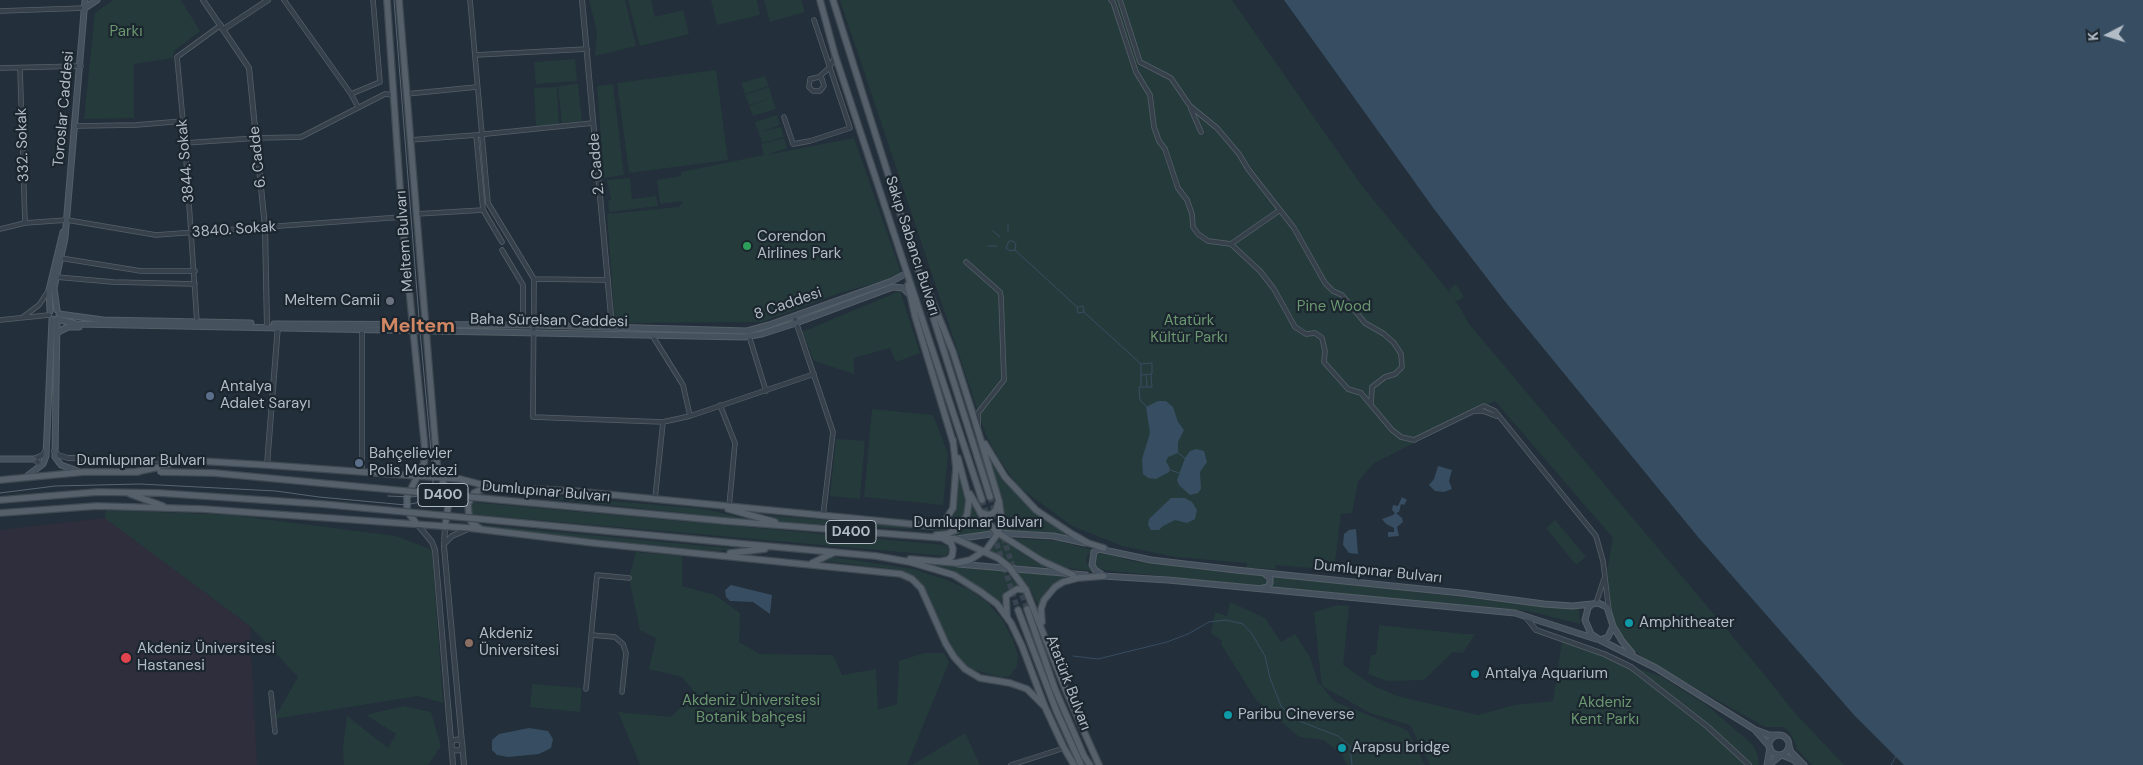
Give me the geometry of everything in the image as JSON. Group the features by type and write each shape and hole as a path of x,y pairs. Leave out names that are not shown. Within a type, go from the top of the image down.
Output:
{"main road":[{"name":"Toroslar Caddesi","path":"41,465 45,460 47,448 54,288 67,220 85,0"},
{"path":"85,8 97,0"},
{"name":"Meltem Bulvarı","path":"387,0 402,217 425,450 424,463 418,477"},
{"name":"Meltem Bulvarı","path":"400,0 424,324 437,464 442,478"},
{"name":"Sakıp Sabancı Bulvarı","path":"833,0 920,273"},
{"name":"Sakıp Sabancı Bulvarı","path":"820,1 841,74 982,500"},
{"name":"Toroslar Caddesi","path":"54,451 58,332 49,290 67,220"},
{"path":"907,273 909,294 967,487 979,511 998,533 1042,561 1073,575"},
{"name":"8 Caddesi","path":"612,327 747,331 892,282 907,273"},
{"path":"876,556 956,564 970,560 984,551 998,533 1002,521 998,499 954,352 920,273"},
{"path":"920,273 944,356 990,497"},
{"name":"Baha Sürelsan Caddesi","path":"413,327 425,331 749,336 796,323 893,286 903,288 909,294"},
{"name":"Baha Sürelsan Caddesi","path":"54,315 76,324 197,323"},
{"name":"Baha Sürelsan Caddesi","path":"54,315 103,320 267,326 413,327 424,324 612,327"},
{"path":"58,332 88,324"},
{"path":"978,431 1005,478 1026,501 1043,515 1088,543 1104,548"},
{"path":"482,530 472,523 467,511 468,504 474,493 485,487 573,491 932,526 942,523 948,518 953,508 956,468 953,440"},
{"path":"54,451 55,458 61,465 84,472"},
{"path":"0,459 34,459"},
{"path":"135,472 182,460 442,478 491,487"},
{"path":"27,476 41,465"},
{"name":"Dumlupınar Bulvarı","path":"0,480 84,472 214,473 725,521 940,538 998,533 1053,536 1088,543"},
{"path":"417,524 410,518 406,505 408,493 418,477"},
{"path":"442,478 450,500 445,526"},
{"path":"913,536 947,534 961,525 968,509 967,487"},
{"path":"123,492 169,508"},
{"name":"Dumlupınar Bulvarı","path":"0,500 123,492 322,504 876,556 910,562 954,575 997,604 1007,617 1022,646 1045,706 1074,765"},
{"path":"979,511 982,514 993,513 998,506 998,499"},
{"path":"712,505 789,526"},
{"path":"0,513 97,506 169,508 417,524 901,574 912,579 921,588 946,644 965,669 980,678 1010,683 1028,689 1045,706"},
{"path":"938,562 948,560 952,556 953,548 947,539 940,538"},
{"path":"956,538 984,551 1008,567 1026,590 1098,765"},
{"path":"718,555 777,547"},
{"path":"1104,548 1094,552 1092,559 1094,570 1104,576"},
{"name":"Dumlupınar Bulvarı","path":"1104,548 1151,560 1264,573 1461,592 1544,604 1572,606 1594,603"},
{"path":"810,564 834,553"},
{"name":"Dumlupınar Bulvarı","path":"956,564 1260,589 1524,615 1598,639 1634,656 1754,729"},
{"path":"1260,589 1268,587 1270,583 1270,578 1264,573"},
{"path":"1042,630 1042,609 1049,593 1054,587 1062,582 1078,578 1104,576"},
{"path":"1007,617 1006,596 1017,589 1026,590"},
{"path":"1612,626 1608,637 1598,639 1588,630 1585,620 1586,611 1594,603 1604,604 1609,612 1612,626 1634,656"},
{"name":"Atatürk Bulvarı","path":"1026,609 1055,689 1084,756 1090,765"},
{"name":"Atatürk Bulvarı","path":"1018,610 1042,676 1081,765"},
{"path":"1754,729 1769,735 1786,738 1791,752 1804,765"},
{"path":"1754,729 1774,753 1794,760 1799,765"},
{"path":"1768,765 1769,747 1772,738 1777,735"},
{"path":"1768,765 1788,750 1789,745"}],"street":[{"name":"6. Cadde","path":"203,0 249,68 265,227 267,326"},
{"path":"224,30 268,0"},
{"path":"284,0 351,94 358,108"},
{"path":"351,94 380,82 373,0"},
{"path":"470,0 477,87 483,210 502,242"},
{"name":"2. Cadde","path":"582,0 612,327"},
{"path":"1111,0 1136,72 1150,95 1154,127 1159,141 1165,149 1178,188 1187,200 1192,214 1193,227 1198,234 1208,241 1231,244 1260,271 1274,289 1295,327 1306,334 1315,333 1322,338 1325,351 1324,362 1348,389 1361,393 1392,430 1401,437 1414,440 1472,412 1489,413 1500,419 1596,536 1600,544 1609,612"},
{"path":"1120,0 1140,62 1172,78 1190,106 1201,132"},
{"path":"0,11 85,8"},
{"path":"784,118 792,144 810,141 850,128 814,20"},
{"name":"3844. Sokak","path":"197,323 195,272 177,57 221,25"},
{"path":"475,55 587,49"},
{"path":"819,77 822,79 824,86 820,91 813,92 809,87 809,82 814,76 819,77 829,68 836,56"},
{"path":"0,68 81,66"},
{"name":"332. Sokak","path":"20,68 25,223"},
{"path":"829,68 841,74"},
{"path":"406,94 477,87"},
{"path":"185,143 301,137 385,94 393,95"},
{"path":"1190,106 1217,128 1239,154 1248,169 1294,228 1325,283 1342,296 1365,323 1394,342 1401,354 1402,367 1394,374 1384,377 1361,393"},
{"path":"75,126 183,122"},
{"path":"410,140 593,123"},
{"path":"479,135 488,203 534,279 534,417 663,422 690,416 814,374"},
{"path":"416,214 483,210"},
{"path":"1231,244 1280,210"},
{"name":"3840. Sokak","path":"0,228 25,223 67,220 156,235 402,217"},
{"path":"502,250 523,285 523,325"},
{"path":"60,258 141,271 195,272"},
{"path":"966,262 1000,292 1001,297 1004,380 978,412 978,431"},
{"path":"56,277 113,282 195,284"},
{"path":"534,279 608,280"},
{"path":"23,318 39,305 49,290"},
{"path":"0,320 54,315"},
{"path":"794,316 833,432 823,516"},
{"path":"267,465 278,326"},
{"path":"362,327 362,472"},
{"path":"652,336 683,385 690,416"},
{"path":"749,336 766,391"},
{"path":"1371,404 1372,387"},
{"path":"720,405 735,443 729,506"},
{"path":"655,499 663,422"},
{"path":"41,465 34,459 43,455 47,448"},
{"path":"54,451 58,455 68,458 182,460"},
{"path":"417,524 435,550 453,765"},
{"path":"445,526 444,547 464,765"},
{"path":"444,547 448,539 469,528"},
{"path":"586,689 597,574 629,578"},
{"path":"1594,603 1603,585 1605,574"},
{"path":"1524,615 1536,630 1604,654 1631,667 1708,728 1749,765"},
{"path":"442,624 451,623"},
{"path":"591,635 615,637 623,644 626,653 622,692"},
{"path":"271,693 275,732"},
{"path":"452,745 456,739 460,740 462,744"},
{"path":"1011,765 1064,748"}],"shaded area":[{"path":"1284,0 2143,0 2143,765 1904,765 1854,715 1698,537 1503,299 1434,209"},
{"path":"1158,401 1166,401 1173,407 1178,422 1184,430 1178,442 1178,453 1168,457 1166,461 1170,469 1169,472 1156,479 1148,478 1143,474 1142,459 1150,433 1146,407"},
{"path":"1196,449 1204,451 1207,462 1200,472 1201,489 1198,493 1190,495 1179,485 1177,480 1185,458 1190,451"},
{"path":"1438,466 1452,470 1449,481 1452,489 1444,492 1435,491 1429,485 1434,479"},
{"path":"1402,497 1407,500 1404,505 1401,504 1399,512 1396,513 1402,518 1403,522 1397,527 1399,536 1388,537 1388,532 1394,532 1394,528 1386,524 1382,519 1395,513 1392,510 1393,505 1398,506"},
{"path":"1171,498 1185,498 1192,502 1197,510 1195,519 1187,523 1175,520 1159,530 1151,530 1148,525 1149,519"},
{"name":"Akdeniz Üniversitesi Hastanesi","path":"105,518 250,626 257,765 0,765 0,530"},
{"path":"1356,529 1358,554 1349,553 1343,545 1344,534 1349,530"},
{"path":"731,585 772,595 770,614 753,602 730,601 726,597 725,590"},
{"path":"529,728 548,731 553,739 551,748 539,754 508,757 497,755 492,750 492,740 499,734"}],"green space":[{"name":"Parkı","path":"113,0 181,0 200,31 174,51 173,58 134,64 134,118 84,119 95,13"},
{"path":"589,0 625,0 636,46 595,56 597,32"},
{"path":"628,0 651,0 655,17 683,10 689,34 640,46"},
{"path":"711,0 757,0 760,15 717,25"},
{"path":"764,0 801,0 805,12 770,22"},
{"name":"Atatürk Kültür Parkı","path":"840,0 1232,0 1362,186 1452,295 1449,289 1456,284 1464,297 1457,301 1453,296 1469,324 1795,713 1844,765 1812,765 1798,750 1790,732 1783,727 1765,727 1646,660 1627,644 1618,631 1612,614 1607,571 1613,538 1495,401 1373,464 1358,482 1352,513 1341,514 1334,570 1276,565 1275,569 1246,568 1247,563 1175,557 1122,546 1072,526 1019,487 999,459 986,435"},
{"path":"575,59 577,81 536,84 534,62"},
{"path":"716,70 728,160 629,173 617,83"},
{"path":"765,76 769,86 745,94 741,83"},
{"path":"578,84 582,121 562,123 558,86"},
{"path":"613,84 624,175 604,178 597,86"},
{"path":"557,87 559,124 536,126 534,88"},
{"path":"769,87 772,98 749,105 745,95"},
{"path":"772,98 776,109 753,116 749,106"},
{"path":"777,115 780,125 761,132 781,127 784,137 762,143 755,122"},
{"path":"784,138 787,148 766,155 854,138 900,270 900,276 840,293 762,322 615,323 607,214 679,207 683,201 660,204 657,180 681,176 681,172 764,155 761,144"},
{"path":"630,178 632,199 656,196 658,206 609,212 608,200 611,200 607,180"},
{"path":"900,291 920,353 896,362 890,348 854,358 854,374 814,361 802,332"},
{"path":"872,409 933,415 948,454 943,505 864,497"},
{"path":"836,439 865,441 860,499 830,496"},
{"path":"989,458 1003,481 1026,504 1071,537 1045,532 1002,531 1005,514 1002,497"},
{"path":"958,470 966,496 966,507 962,519 955,527 946,531 781,522 750,514 937,529 954,515"},
{"path":"510,494 704,509 757,521"},
{"path":"470,502 945,545 949,549 946,556 470,514"},
{"path":"971,505 980,520 995,533 942,537 958,531 964,525"},
{"path":"106,510 232,515 396,536 432,550 443,703 418,696 274,719 298,677 250,626 105,518"},
{"path":"1555,520 1586,557 1576,565 1546,528"},
{"path":"461,523 738,549 716,551 459,526"},
{"path":"998,537 1036,562 1052,568 1011,565 990,549"},
{"path":"1009,538 1059,541 1093,550 1087,556 1086,562 1092,571 1068,568 1032,553"},
{"name":"Akdeniz Üniversitesi Botanik bahçesi","path":"636,552 682,556 682,586 715,595 740,613 739,642 760,654 833,655 842,675 876,669 878,710 897,704 899,661 924,653 944,653 949,662 907,765 640,765 618,712 671,717 695,693 682,677 649,669 656,638 640,630 629,578"},
{"path":"1104,553 1132,561 1264,576 1267,583 1261,586 1103,570 1095,566 1094,561 1098,554"},
{"path":"832,557 913,569 968,589 987,602 1002,619 1013,640 1018,656 1017,666 1010,676 1001,677 971,669 959,659 949,643 927,591 903,570 824,561"},
{"path":"928,565 1003,570 1020,586 1005,591 1001,601 1002,606 978,587"},
{"path":"1016,572 1066,576 1049,587 1043,596 1040,609 1029,587"},
{"path":"1273,576 1579,609 1580,624 1528,611 1272,588"},
{"path":"1230,602 1265,618 1281,642 1295,634 1310,657 1318,682 1335,702 1407,730 1425,765 1347,765 1342,755 1324,740 1299,737 1256,700 1221,644 1222,641 1211,633 1215,612 1227,616"},
{"name":"Akdeniz Kent Parkı","path":"1337,605 1349,606 1343,665 1374,686 1397,696 1478,715 1514,705 1553,701 1562,641 1662,677 1708,706 1753,745 1758,756 1759,765 1430,765 1410,725 1370,713 1322,686 1314,612"},
{"path":"1379,625 1475,634 1463,653 1453,652 1424,680 1387,681 1368,674 1371,655 1376,655"},
{"path":"532,684 582,688 580,712 530,707"},
{"path":"403,706 431,712 441,746 428,765 344,765 343,747 347,716 388,748 396,734 366,715"},
{"path":"965,733 980,765 912,765"}],"waterway":[{"path":"1008,224 1008,232"},
{"path":"993,231 1000,237"},
{"path":"1015,250 1016,244 1013,241 1009,241 1006,248 1010,251 1015,250 1077,307 1078,313 1084,312"},
{"path":"988,246 997,246"},
{"path":"1078,307 1083,306 1084,312 1141,364 1152,363 1152,374 1141,375"},
{"path":"1141,364 1141,386"},
{"path":"1146,375 1147,386"},
{"path":"1147,407 1140,400 1139,387 1152,387 1151,375"},
{"path":"1178,453 1185,458"},
{"path":"1170,470 1179,473"},
{"path":"1073,656 1098,659 1167,642 1188,634 1209,622 1226,620 1243,624 1252,634 1265,656 1270,678 1281,706 1294,719 1338,736 1350,746 1352,765"},
{"path":"1891,765 1896,756"}],"tunnel":[{"path":"990,497 1015,573"},
{"path":"982,500 988,517"},
{"path":"994,535 1018,610"},
{"path":"1019,587 1027,609"}],"tram line":[{"path":"0,493 55,486 140,484 276,491 406,505 420,502 430,493 433,484 433,473 394,0"},
{"path":"388,496 418,496 426,490"}],"place":[{"name":"Corendon Airlines Park","path":"747,246"},
{"name":"Meltem Camii","path":"390,301"},
{"name":"Antalya Adalet Sarayı","path":"210,396"},
{"name":"Bahçelievler Polis Merkezi","path":"359,463"},
{"name":"Amphitheater","path":"1629,623"},
{"name":"Akdeniz Üniversitesi","path":"469,643"},
{"name":"Akdeniz Üniversitesi Hastanesi","path":"126,658"},
{"name":"Antalya Aquarium","path":"1475,674"},
{"name":"Paribu Cineverse","path":"1228,715"},
{"name":"Arapsu bridge","path":"1342,748"}],"district":[{"name":"Meltem","path":"418,327"}],"park label":[{"name":"Pine Wood","path":"1334,307"}]}
